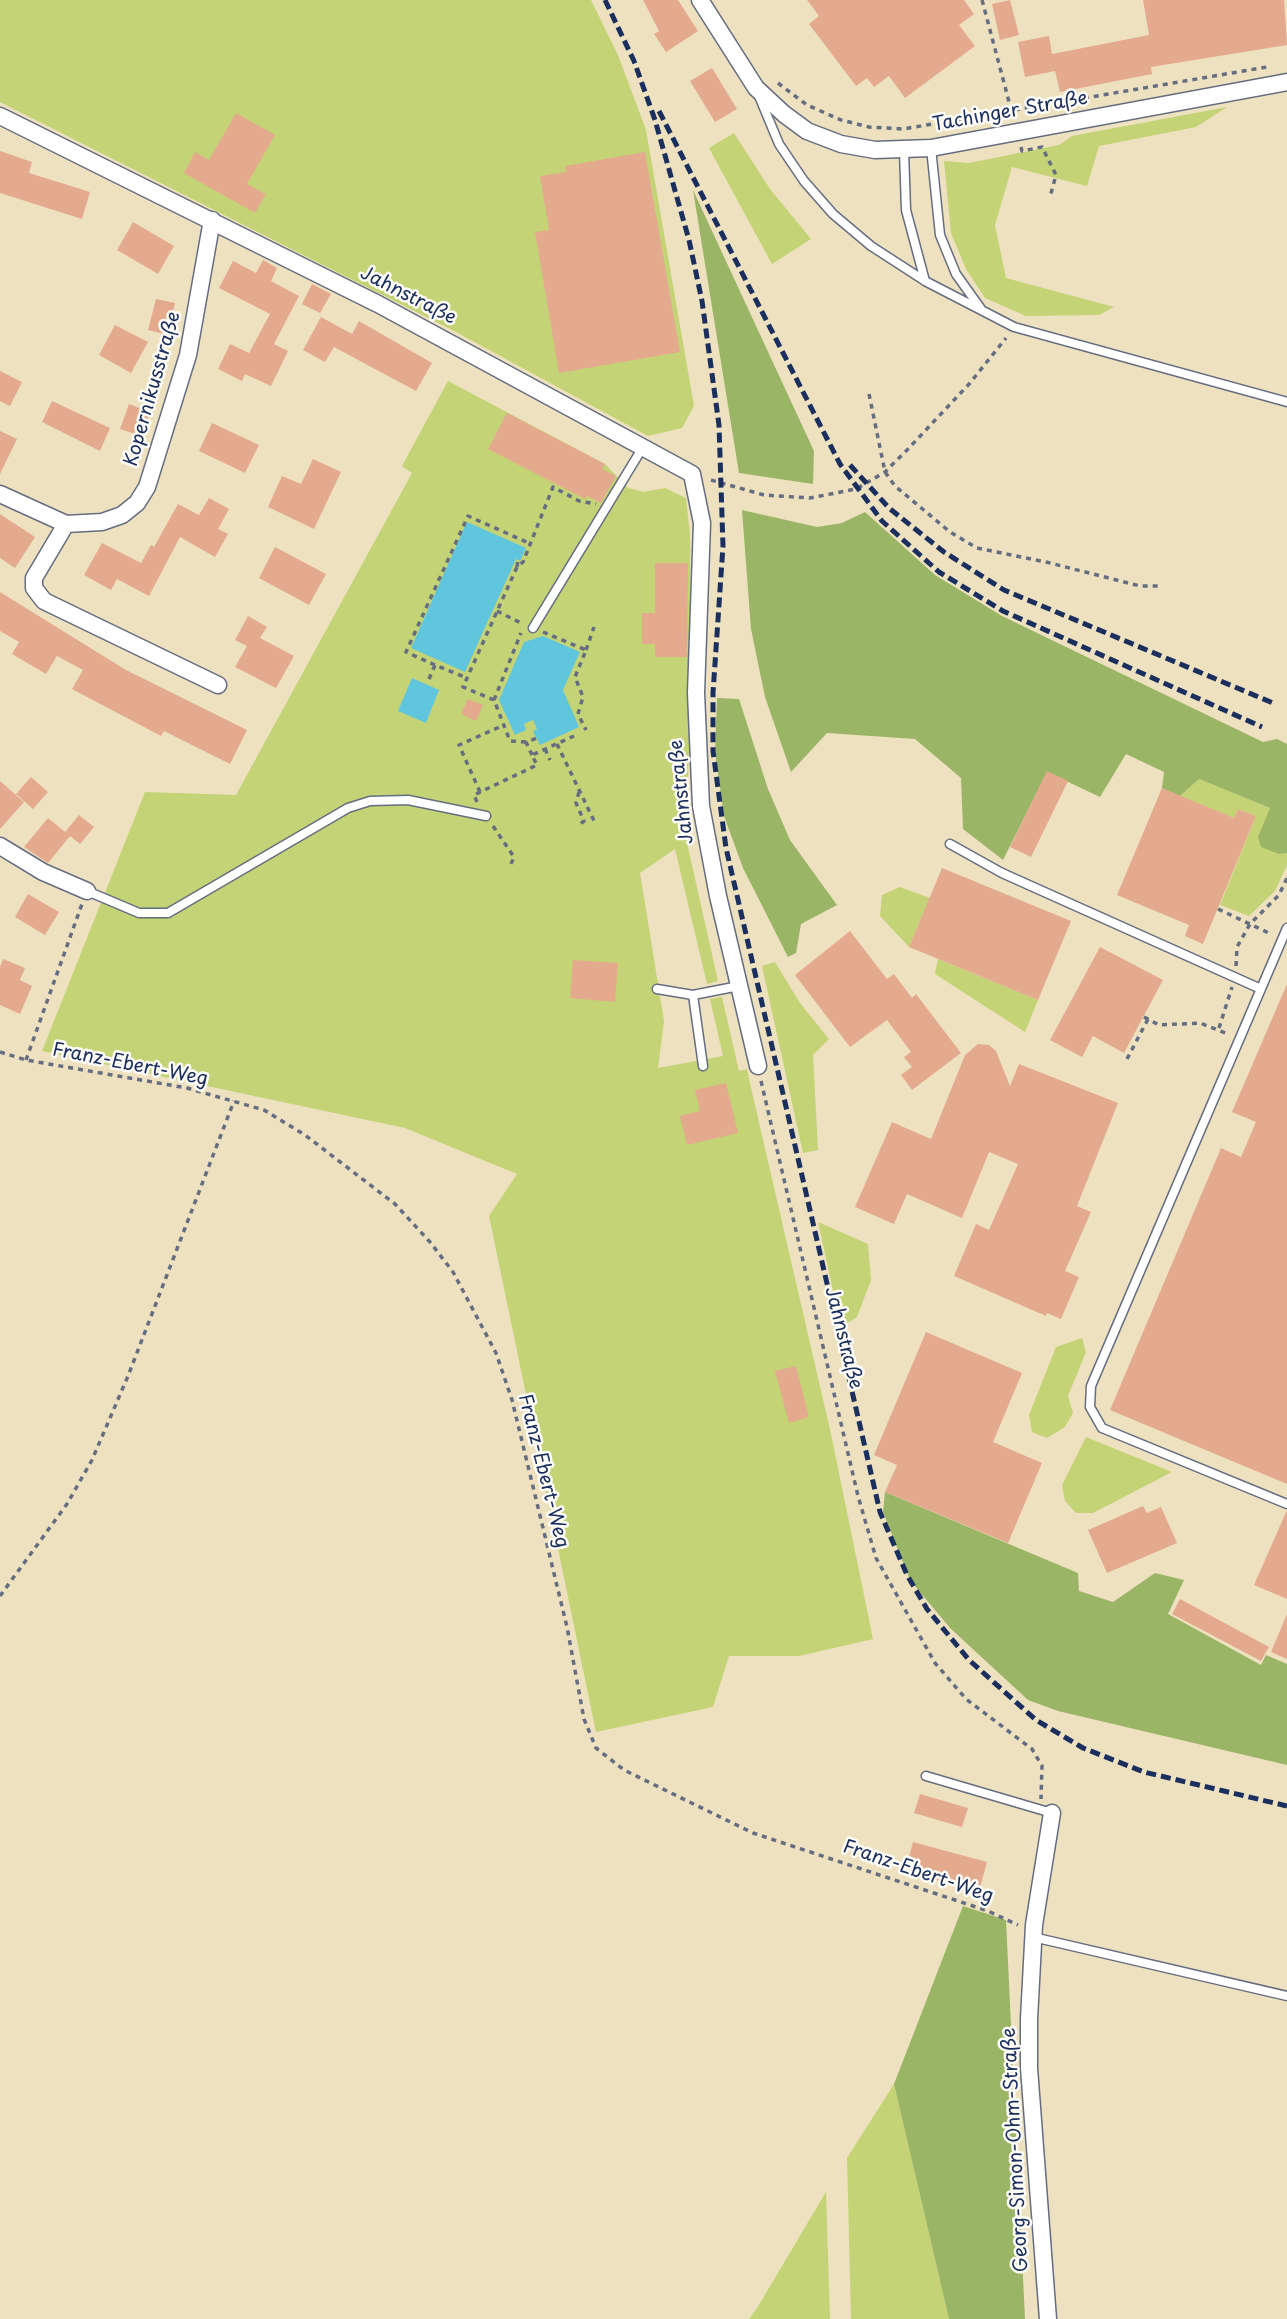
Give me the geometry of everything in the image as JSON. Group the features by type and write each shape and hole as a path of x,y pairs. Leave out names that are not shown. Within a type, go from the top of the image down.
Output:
{"street":[{"name":"Tachinger Straße","path":"700,0 756,88 807,131 841,144 874,150 931,148 1287,82"},
{"name":"Jahnstraße","path":"0,116 425,328 692,474 702,523 696,693 697,768 706,838 758,1066"},
{"name":"Kopernikusstraße","path":"0,494 66,524 102,522 122,515 136,503 147,487 188,355 212,220"},
{"path":"66,524 34,578 34,588 44,601 218,685"},
{"path":"2,853 87,891"},
{"name":"Georg-Simon-Ohm-Straße","path":"1046,1808 1033,1937 1029,2068 1048,2319"}],"lane":[{"path":"756,88 779,144 804,181 833,214 871,246 925,281 1014,327 1287,402"},
{"path":"931,148 940,235 956,274 982,311"},
{"path":"904,151 906,210 925,281"},
{"path":"529,626 643,447"},
{"path":"87,891 139,913 168,913 348,808 370,802 408,800 486,817"},
{"path":"950,845 1002,873 1261,989"},
{"path":"1287,928 1091,1386 1090,1407 1102,1428 1287,1504"},
{"path":"657,989 693,995 739,986"},
{"path":"693,995 703,1066"},
{"path":"926,1776 1046,1808"},
{"path":"1033,1937 1287,1996"}],"path":[{"path":"982,0 1012,111"},
{"path":"771,78 807,105 869,127 903,130 1274,67"},
{"path":"1017,132 1022,151 1042,147 1056,175 1050,197"},
{"path":"692,474 764,495 810,498 856,489 885,472 970,383 1014,327"},
{"path":"869,394 885,472 895,486 941,525 977,548 1140,586 1159,586"},
{"path":"517,567 523,562 553,487 579,501 590,501 600,506 609,503"},
{"path":"467,678 406,652 468,516 531,544"},
{"path":"518,559 517,567 463,687 494,700 510,741 526,743 537,738"},
{"path":"497,611 586,650"},
{"path":"494,700 529,626"},
{"path":"586,730 578,714 583,697 575,677 594,627"},
{"path":"429,679 435,665"},
{"path":"480,792 459,746 504,725"},
{"path":"532,755 574,736"},
{"path":"510,866 514,857 486,817 474,794 537,765 526,743"},
{"path":"557,744 595,823"},
{"path":"545,749 550,760"},
{"path":"580,791 576,803 584,821 580,824"},
{"path":"1219,1028 1235,978 1237,947 1250,924 1279,895 1287,878"},
{"path":"26,1060 87,891"},
{"path":"1217,909 1282,939"},
{"path":"1127,1059 1146,1018 1168,1027 1200,1023 1219,1028 1239,1040"},
{"name":"Franz-Ebert-Weg","path":"0,1052 26,1060 162,1083 234,1101 280,1119 395,1204 430,1242 475,1308 496,1353 512,1400 567,1628 584,1719 596,1748 624,1770 753,1833 949,1897 1016,1923"},
{"name":"Jahnstraße","path":"758,1066 858,1496 876,1558 935,1663 966,1699 1032,1749 1042,1766 1046,1808"},
{"path":"0,1595 67,1504 92,1460 128,1376 234,1101"}],"green space":[{"path":"0,0 591,0 618,55 646,130 694,406 682,428 648,436 454,331 0,102"},
{"path":"1227,107 1196,127 1099,146 1087,186 1012,167 995,225 1006,278 1114,307 1099,315 1026,316 985,298 966,269 951,233 944,161 969,163 1059,145 1072,136"},
{"path":"734,133 770,189 811,239 772,264 709,148"},
{"path":"693,190 814,451 813,484 739,473"},
{"path":"448,381 605,464 628,488 644,492 665,488 686,498 690,535 691,711 686,818 689,839 684,843 687,843 718,981 707,984 675,849 640,873 664,1021 658,1068 723,1056 710,999 722,997 739,1071 747,1069 831,1434 873,1639 799,1656 729,1656 713,1707 596,1732 489,1216 517,1174 405,1128 42,1051 145,792 236,795 412,473 402,466"},
{"path":"742,510 817,527 842,523 865,512 935,575 1002,616 1263,742 1277,739 1287,744 1287,853 1279,854 1261,847 1258,837 1270,808 1199,779 1180,796 1162,788 1164,772 1126,754 1100,797 1047,772 1003,860 963,829 961,778 915,739 827,733 791,772 765,697 751,629"},
{"path":"717,698 739,699 768,789 790,840 837,905 801,924 796,953 788,957 743,868 724,816 715,752"},
{"path":"1199,779 1270,808 1279,854 1287,853 1287,865 1275,891 1249,916 1220,905 1256,816 1238,809 1234,818 1180,796"},
{"path":"900,887 930,898 909,947 880,916 882,895"},
{"path":"938,959 1038,1000 1025,1032 935,974"},
{"path":"775,962 800,1003 829,1039 813,1055 818,1150 803,1153 762,966"},
{"path":"818,1222 868,1244 871,1280 857,1317 841,1327"},
{"path":"1082,1338 1086,1352 1068,1396 1073,1413 1065,1427 1047,1438 1032,1432 1029,1415 1056,1347"},
{"path":"1086,1437 1172,1472 1093,1513 1076,1513 1065,1501 1062,1485"},
{"path":"885,1492 1078,1573 1079,1591 1113,1602 1155,1573 1184,1580 1168,1614 1261,1665 1266,1655 1287,1664 1287,1765 1058,1711 1028,1700 950,1628 910,1580 883,1512"},
{"path":"963,1906 1006,1920 1025,2319 949,2319 894,2084"},
{"path":"894,2084 949,2319 851,2319 847,2158"},
{"path":"826,2192 830,2319 749,2319 757,2308"}],"water":[{"path":"467,522 526,548 520,561 516,559 465,672 411,648"},
{"path":"543,636 580,652 563,690 579,727 540,745 533,731 537,729 533,720 524,724 526,730 515,735 499,700 524,642"},
{"path":"412,678 439,690 426,723 398,711"}],"building":[{"path":"643,0 678,0 698,31 666,52 654,34 659,31"},
{"path":"807,0 964,0 974,14 959,25 975,46 905,98 889,76 874,87 867,78 856,86 809,24 819,16"},
{"path":"1010,0 1019,35 1000,40 992,4"},
{"path":"1143,0 1284,0 1287,45 1151,67 1152,74 1060,92 1055,71 1025,77 1018,42 1049,36 1052,54 1149,35"},
{"path":"712,68 737,109 715,122 690,81"},
{"path":"236,113 275,135 247,184 266,194 255,213 184,173 195,152 209,160"},
{"path":"0,151 32,162 29,173 90,192 82,219 0,193"},
{"path":"645,152 680,352 559,373 535,232 549,230 540,176 566,172 565,166"},
{"path":"133,222 174,246 158,274 117,250"},
{"path":"263,260 277,268 271,281 299,296 274,344 288,351 271,386 245,374 242,381 218,369 230,344 249,353 270,314 219,288 233,261 256,273"},
{"path":"312,284 331,294 320,313 302,304"},
{"path":"156,299 175,303 168,335 148,330"},
{"path":"321,317 352,334 359,321 432,363 416,391 334,347 325,362 303,350"},
{"path":"115,325 148,342 131,373 99,355"},
{"path":"0,371 22,382 10,406 0,401"},
{"path":"52,401 110,428 100,451 42,422"},
{"path":"129,404 150,412 141,436 120,429"},
{"path":"507,413 605,464 602,469 616,476 601,503 587,496 585,499 488,449"},
{"path":"212,423 259,445 245,473 199,451"},
{"path":"0,431 17,439 0,474"},
{"path":"313,459 341,472 314,529 268,507 282,476 301,484"},
{"path":"209,498 229,509 218,529 228,534 215,557 180,537 149,596 117,579 111,590 84,575 102,543 141,563 151,545 154,547 178,504 199,515"},
{"path":"0,514 35,537 15,568 0,558"},
{"path":"275,547 326,574 309,605 259,578"},
{"path":"655,563 688,563 687,657 655,657 655,644 642,644 642,613 655,613"},
{"path":"0,592 126,670 247,730 230,764 164,731 161,736 72,689 83,670 57,656 46,674 12,654 19,642 0,631"},
{"path":"248,616 267,627 260,638 294,656 276,688 235,667 247,646 235,640"},
{"path":"468,699 483,705 476,721 461,714"},
{"path":"1047,771 1068,781 1031,857 1010,847"},
{"path":"31,777 48,792 33,809 16,794"},
{"path":"0,781 24,802 0,829"},
{"path":"1162,788 1234,818 1238,809 1256,816 1203,944 1185,936 1189,925 1117,895"},
{"path":"79,815 94,827 80,844 65,832"},
{"path":"48,818 70,836 48,863 24,847"},
{"path":"942,868 1071,921 1038,1000 909,947"},
{"path":"28,894 59,912 45,935 15,917"},
{"path":"850,931 887,979 894,974 912,998 916,994 961,1053 912,1090 901,1075 912,1067 904,1057 911,1052 887,1020 850,1047 795,975"},
{"path":"1100,947 1163,980 1124,1053 1093,1036 1082,1057 1050,1040"},
{"path":"3,959 25,968 20,980 32,986 20,1014 0,1005 0,967"},
{"path":"573,960 618,963 615,1002 570,998"},
{"path":"1287,984 1287,1484 1110,1410 1221,1148 1241,1157 1256,1122 1232,1112"},
{"path":"978,1044 989,1045 996,1051 1010,1086 1019,1064 1118,1103 1077,1206 1091,1212 1065,1271 1079,1277 1061,1319 1047,1313 1046,1316 954,1276 976,1224 989,1230 1018,1164 989,1152 962,1218 907,1194 894,1224 855,1207 892,1122 931,1139 965,1055"},
{"path":"726,1083 738,1133 687,1145 680,1116 700,1111 695,1090"},
{"path":"926,1332 1022,1373 993,1442 1042,1463 1008,1543 885,1492 897,1465 874,1455"},
{"path":"796,1366 809,1417 789,1423 775,1371"},
{"path":"1143,1506 1147,1513 1161,1507 1177,1543 1107,1573 1088,1530"},
{"path":"1287,1510 1287,1599 1254,1585"},
{"path":"1180,1599 1269,1647 1261,1661 1172,1614"},
{"path":"1287,1614 1287,1659 1271,1652"},
{"path":"920,1794 968,1808 962,1827 914,1813"},
{"path":"913,1842 987,1862 979,1891 905,1872"}],"railway":[{"path":"605,0 634,61 655,120 689,240 702,301 719,425 723,546 713,693 713,751 726,848 880,1512 907,1575 927,1609 969,1660 1036,1720 1083,1748 1144,1772 1287,1806"},
{"path":"659,111 840,464 882,521 939,572 1003,611 1262,727"},
{"path":"850,465 889,508 944,552 1004,590 1273,703"}]}
